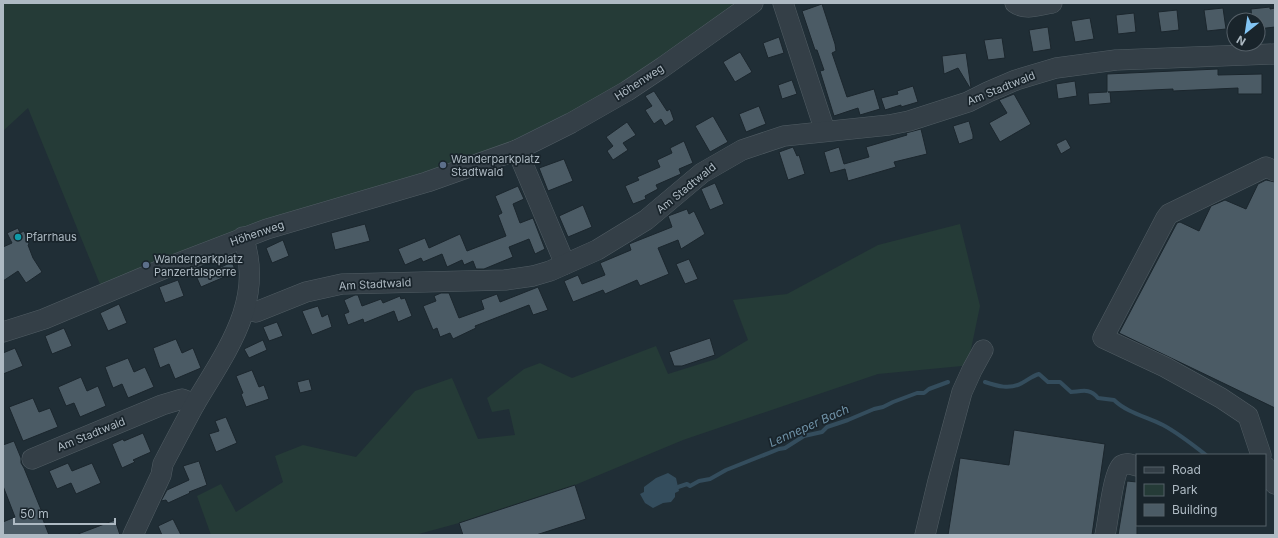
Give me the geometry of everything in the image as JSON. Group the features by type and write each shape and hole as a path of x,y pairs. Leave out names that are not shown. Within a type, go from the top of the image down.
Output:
{"street":[{"name":"Höhenweg","path":"3,332 44,319 267,228 428,182 517,150 571,123 627,91 753,3"},
{"path":"783,3 825,131"},
{"path":"1015,3 1020,7 1027,7 1052,3"},
{"name":"Am Stadtwald","path":"245,310 256,312 306,292 342,284 506,280 533,276 550,271 597,250 646,220 702,173 728,156 748,147 777,138 825,131 889,125 916,119 968,102 1016,80 1056,68 1116,60 1275,54"},
{"path":"517,150 565,264"},
{"path":"1262,454 1248,416 1221,398 1165,367 1103,338 1166,218 1170,214 1266,167 1275,171"},
{"path":"133,535 161,475 162,464 236,333 245,310 249,286 249,271 248,257 243,238"},
{"path":"925,535 962,392 972,370 984,350"},
{"name":"Am Stadtwald","path":"32,459 162,405 182,399 195,404"},
{"path":"1105,535 1110,503 1118,470 1128,463 1136,466"}],"green space":[{"path":"3,3 753,3 571,123 104,294 28,108 3,131"},
{"path":"960,224 980,306 970,354 962,366 878,374 683,440 575,485 459,523 415,535 211,535 197,496 221,484 236,512 283,482 275,456 303,445 356,457 415,391 452,378 478,439 515,435 509,409 492,412 487,398 524,369 540,363 572,378 656,346 668,374 716,359 748,340 733,300 787,294 878,245"}],"water":[{"path":"668,473 676,478 679,491 675,493 675,497 671,502 663,503 653,508 645,503 640,494 644,492 644,487 656,478"}],"building":[{"path":"822,4 835,44 836,51 832,53 847,97 874,89 880,109 860,115 858,108 834,116 820,71 824,70 817,50 815,50 802,11"},
{"path":"1270,7 1270,9 1275,8 1275,27 1266,28 1266,12 1251,12 1251,9"},
{"path":"1223,8 1226,29 1207,31 1204,10"},
{"path":"1177,10 1179,30 1161,32 1158,12"},
{"path":"1134,13 1136,32 1118,34 1116,15"},
{"path":"1090,18 1094,39 1075,42 1071,21"},
{"path":"1048,27 1051,49 1033,52 1029,30"},
{"path":"779,37 784,53 768,58 763,43"},
{"path":"1002,38 1005,58 988,60 984,40"},
{"path":"740,52 752,72 735,82 723,62"},
{"path":"966,53 971,88 958,68 944,74 942,56"},
{"path":"1218,69 1218,75 1262,74 1262,94 1238,94 1238,88 1108,92 1110,92 1111,103 1089,105 1088,93 1107,92 1107,74"},
{"path":"792,80 797,94 782,99 778,85"},
{"path":"1075,81 1077,96 1058,99 1056,84"},
{"path":"913,86 918,102 885,110 881,98 898,94 897,91"},
{"path":"654,91 667,111 670,109 674,120 665,126 661,119 654,124 645,110 652,106 645,96"},
{"path":"1014,94 1031,124 1000,142 989,123 1007,113 999,100"},
{"path":"759,106 766,124 746,132 739,114"},
{"path":"713,116 728,142 710,152 695,126"},
{"path":"969,121 973,139 959,144 953,126"},
{"path":"627,122 636,135 623,143 628,150 613,160 607,151 613,146 606,137"},
{"path":"921,129 927,154 894,162 896,167 848,181 845,169 830,173 824,152 839,147 844,164 869,157 866,147 907,135 906,133"},
{"path":"1066,139 1071,148 1061,154 1056,144"},
{"path":"684,141 693,163 679,169 681,174 656,185 658,189 645,196 646,199 633,204 625,186 639,180 637,177 660,167 657,160 672,153 670,148"},
{"path":"793,147 797,156 799,155 805,174 788,180 779,152"},
{"path":"564,159 573,181 548,191 539,168"},
{"path":"1266,180 1275,182 1275,408 1119,333 1177,223 1180,222 1199,231 1211,206 1225,200 1246,209 1258,184"},
{"path":"715,183 724,204 710,210 701,189"},
{"path":"518,186 524,199 513,204 520,223 533,218 545,249 535,254 529,239 509,247 513,257 484,269 476,269 473,261 464,265 462,260 447,267 442,254 423,262 421,258 405,265 398,249 425,238 429,248 460,234 467,251 506,236 498,215 502,213 495,196"},
{"path":"583,205 592,227 568,237 559,216"},
{"path":"687,209 689,214 694,211 705,234 681,249 678,240 658,248 669,274 640,286 637,280 605,294 603,290 573,302 564,281 578,275 582,284 605,275 600,263 631,250 629,244 672,227 668,216"},
{"path":"365,224 370,241 335,250 331,233"},
{"path":"18,228 20,233 24,231 33,258 42,272 26,283 18,271 3,281 3,247 12,243 7,233"},
{"path":"283,240 289,256 272,263 266,248"},
{"path":"689,259 698,279 685,284 676,264"},
{"path":"232,262 236,272 201,287 197,278"},
{"path":"178,280 184,296 165,303 159,287"},
{"path":"538,287 548,310 533,315 529,305 475,326 476,328 453,339 450,333 440,337 437,328 433,330 423,306 436,301 434,296 441,293 449,293 459,318 484,309 481,300 497,294 500,302"},
{"path":"358,295 362,306 381,299 383,303 400,296 401,299 405,298 412,316 398,322 394,311 364,323 363,319 348,325 344,314 349,312 344,300"},
{"path":"119,304 127,323 108,331 100,313"},
{"path":"318,306 322,317 328,314 332,327 312,335 302,311"},
{"path":"277,322 283,336 269,341 263,327"},
{"path":"64,328 72,346 52,354 45,336"},
{"path":"710,338 715,355 682,366 674,366 669,352"},
{"path":"176,339 182,353 193,348 201,368 175,379 169,364 160,368 153,348"},
{"path":"263,340 267,350 249,358 244,349"},
{"path":"15,348 23,366 3,374 3,353"},
{"path":"128,358 134,372 145,367 154,387 128,398 122,384 113,388 105,367"},
{"path":"252,370 259,387 264,385 269,399 246,407 241,394 243,393 236,376"},
{"path":"81,377 87,391 98,386 106,406 80,417 74,403 66,406 58,387"},
{"path":"309,379 312,390 300,393 297,382"},
{"path":"33,398 39,412 50,408 58,427 23,441 9,407"},
{"path":"226,417 237,443 216,452 209,434 219,431 215,421"},
{"path":"1014,430 1105,444 1092,535 948,535 960,458 1009,465"},
{"path":"143,433 151,452 133,460 135,462 122,468 112,444"},
{"path":"14,441 21,458 21,463 42,512 40,512 49,535 3,535 3,522 15,517 3,486 3,445"},
{"path":"199,461 207,485 168,503 166,500 161,501 167,490 189,480 183,466"},
{"path":"68,463 72,471 92,463 101,483 76,494 71,483 57,489 49,471"},
{"path":"1127,481 1136,482 1137,535 1118,535"},
{"path":"575,485 586,519 536,535 463,535 459,523"},
{"path":"173,519 181,535 162,535 158,526"},
{"path":"115,520 120,535 78,535 78,534"}],"waterway":[{"name":"Lenneper Bach","path":"985,382 1008,387 1022,383 1039,374 1048,382 1060,382 1071,392 1089,391 1098,398 1114,400 1124,408 1169,428 1205,454"},
{"name":"Lenneper Bach","path":"678,487 687,484 690,486 699,481 710,479 726,470 785,448 804,436 822,432 827,427 917,393 924,393 929,389 948,382"}],"place":[{"name":"Wanderparkplatz Stadtwald","path":"443,165"},
{"name":"Pfarrhaus","path":"18,237"},
{"name":"Wanderparkplatz Panzertalsperre","path":"146,265"}]}
